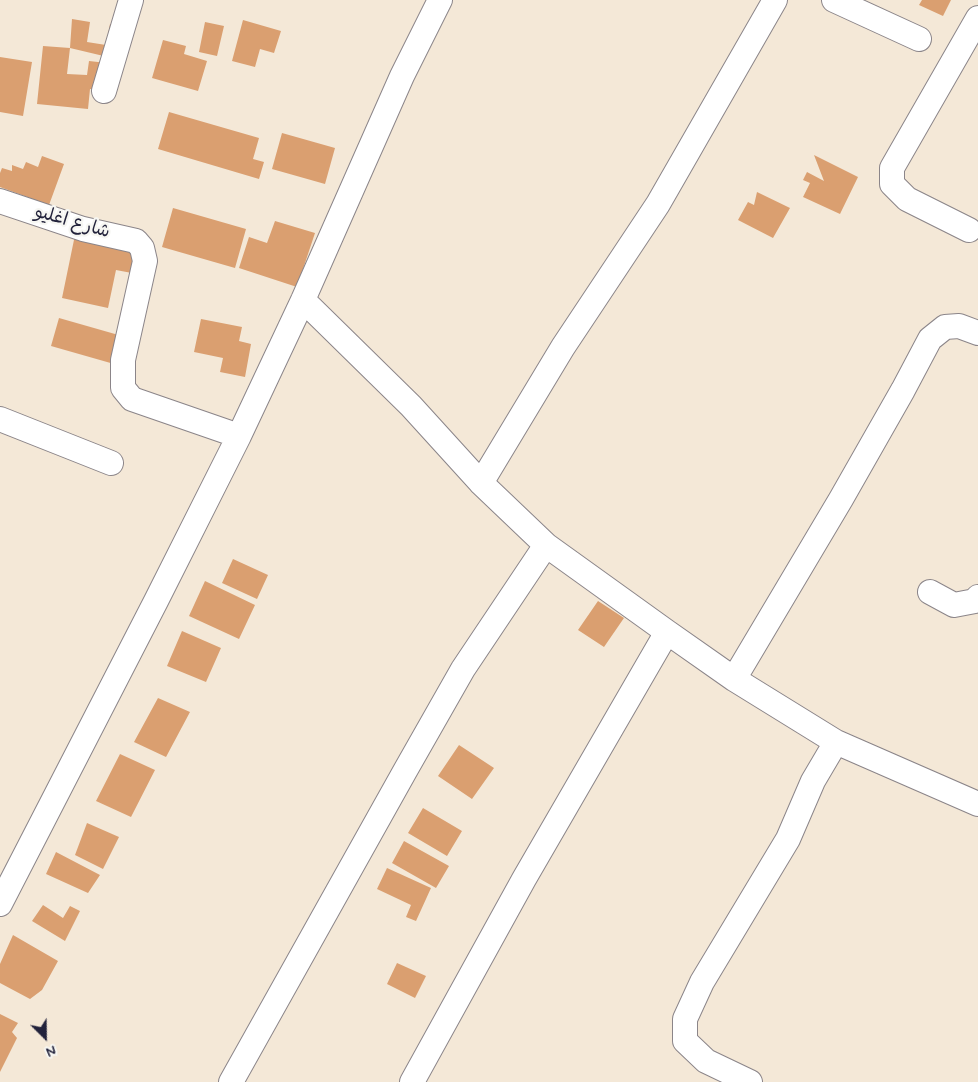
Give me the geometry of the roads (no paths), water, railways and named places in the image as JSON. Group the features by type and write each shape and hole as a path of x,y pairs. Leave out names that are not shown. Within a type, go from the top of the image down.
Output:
{"street":[{"path":"104,91 131,0"},
{"path":"0,904 239,436 303,300 402,76 440,0"},
{"path":"481,484 563,347 658,204 775,0"},
{"path":"834,0 919,39"},
{"path":"969,230 907,199 892,184 892,168 978,18"},
{"name":"شارع اغليو","path":"0,201 83,229 136,241 142,248 145,261 124,360 123,388 132,399 239,436"},
{"path":"303,300 411,406 481,484 546,545 734,679 836,742 978,804"},
{"path":"734,679 846,490 930,339 945,327 959,326 978,333"},
{"path":"0,419 111,463"},
{"path":"230,1082 463,669 546,545"},
{"path":"930,592 954,605 975,601 978,597"},
{"path":"412,1082 524,879 667,632"},
{"path":"750,1082 706,1061 685,1041 685,1019 702,982 788,839 813,781 836,742"}]}
